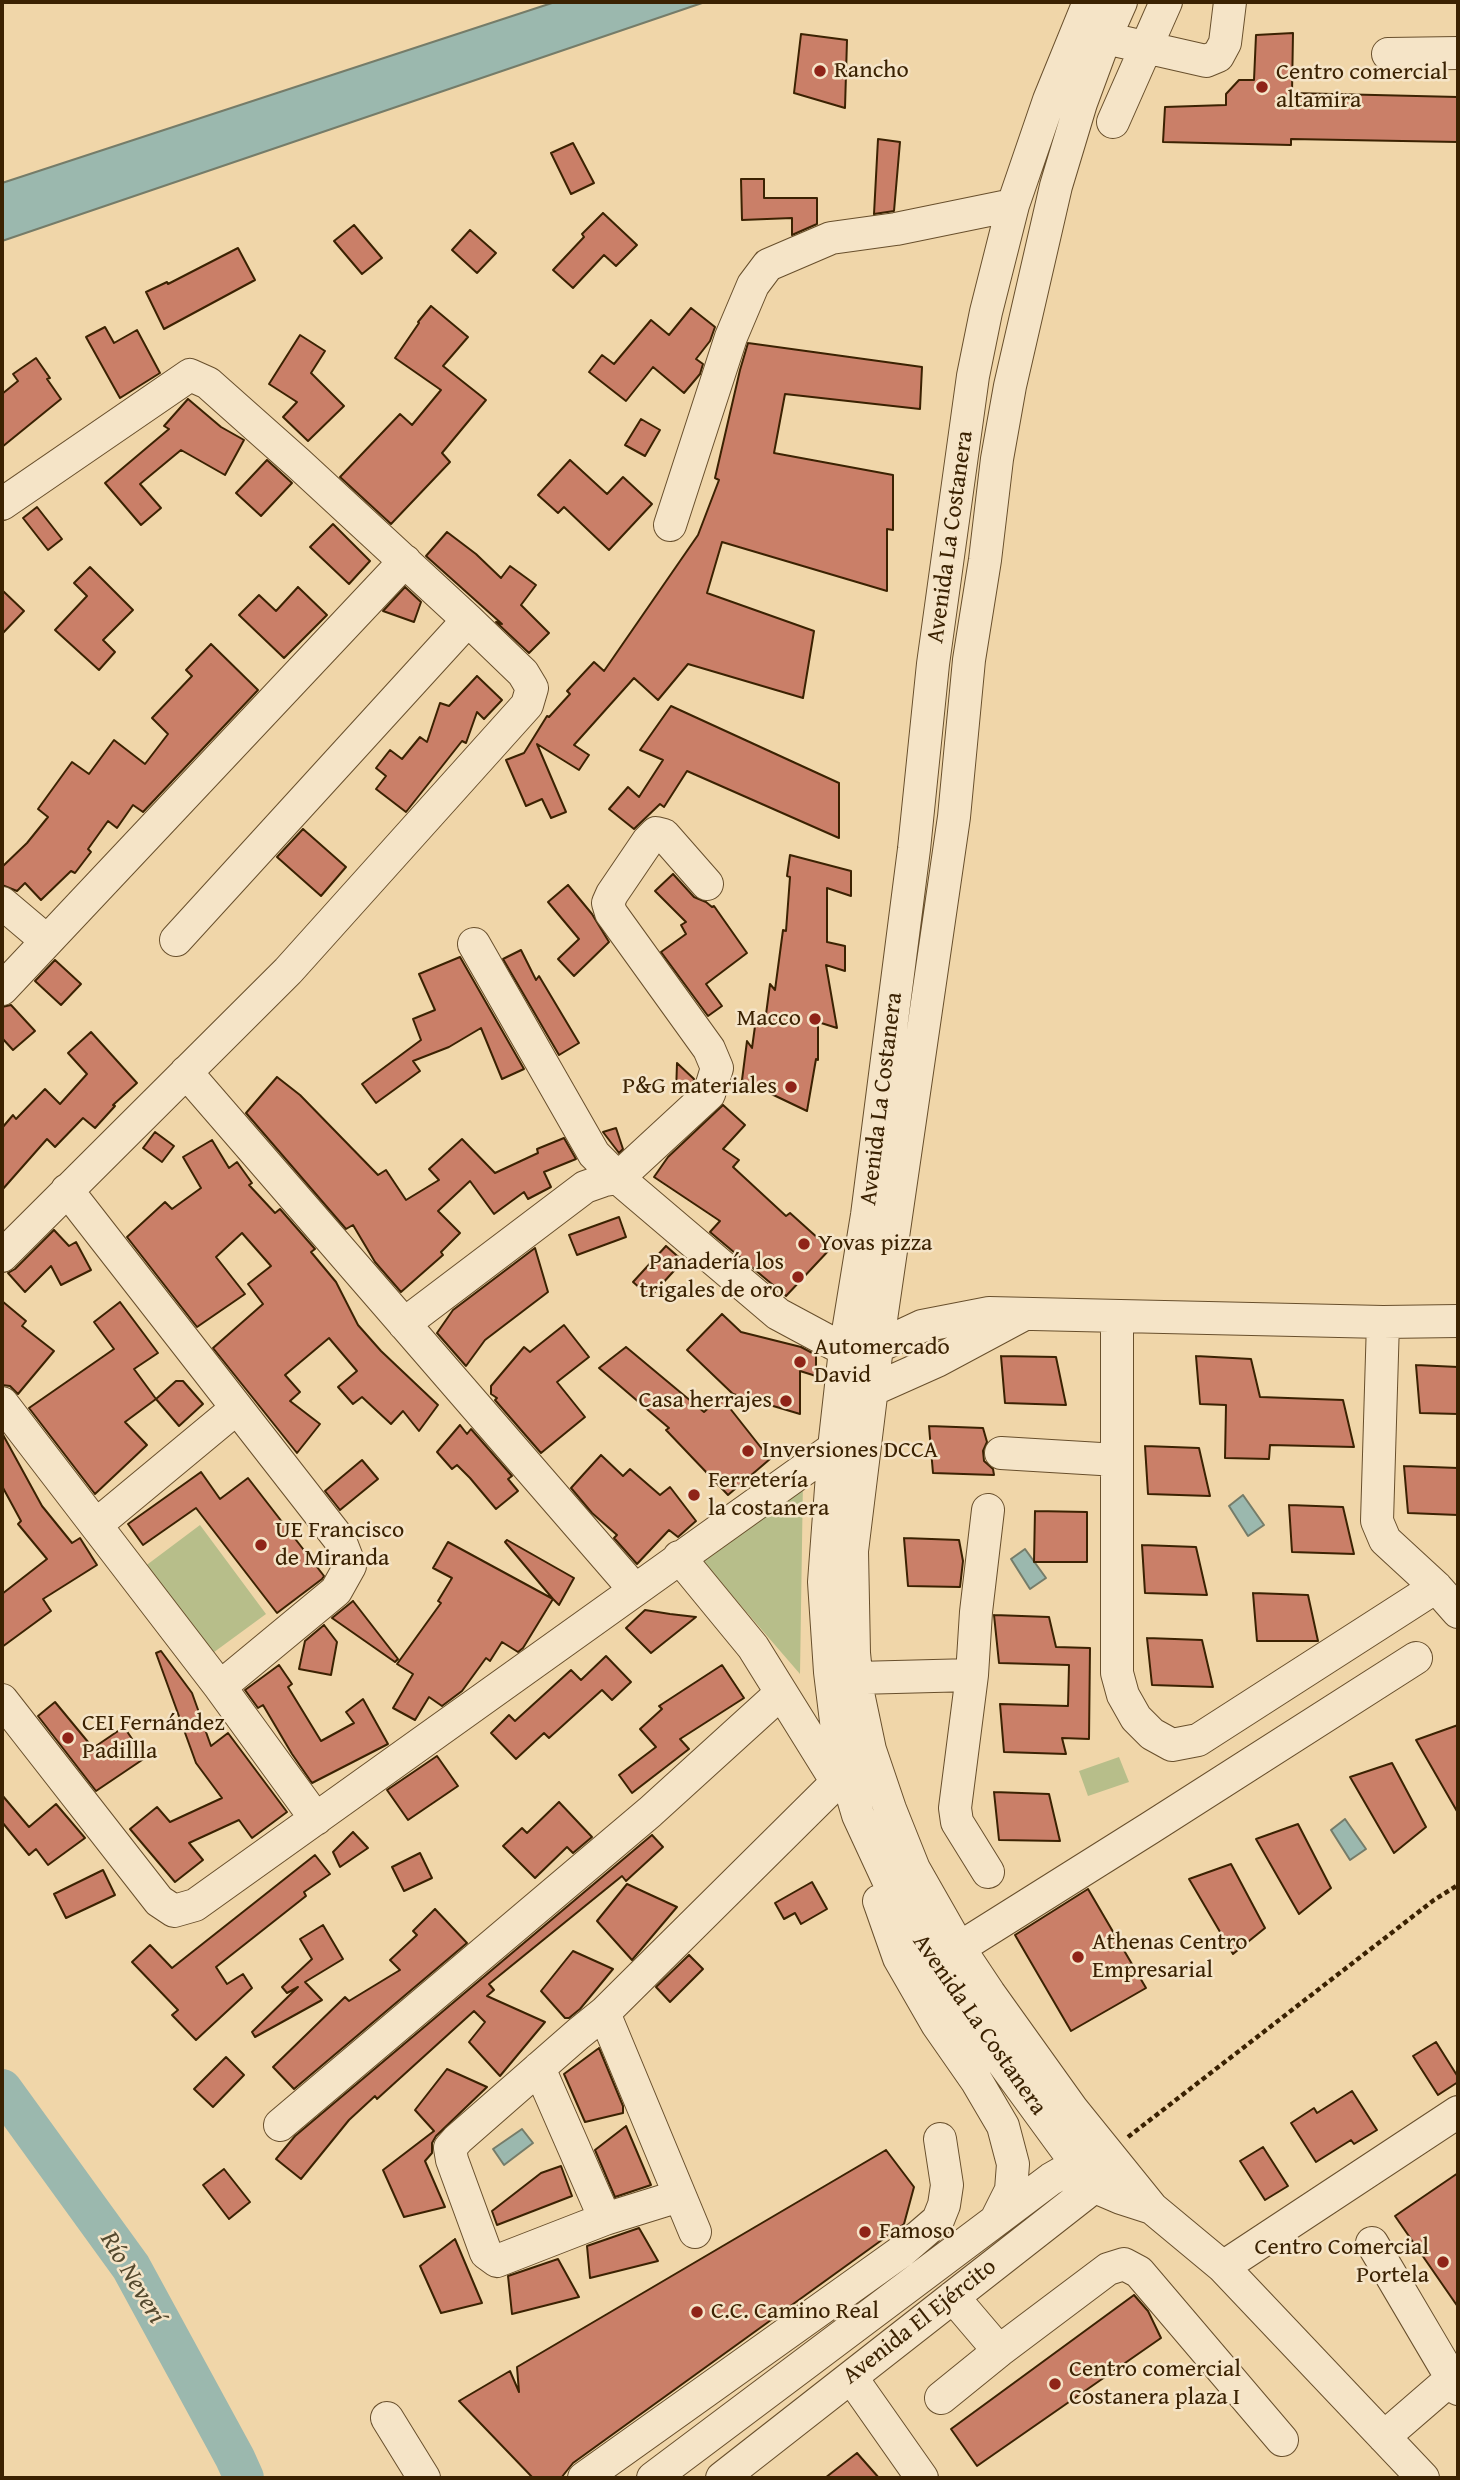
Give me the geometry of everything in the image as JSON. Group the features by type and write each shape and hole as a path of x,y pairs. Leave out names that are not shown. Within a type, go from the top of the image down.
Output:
{"street":[{"name":"Avenida La Costanera","path":"1084,2175 955,1997 908,1923 861,1823 840,1754 824,1582 834,1448 845,1350 867,1215 914,849 933,664 973,376 1013,205 1049,100 1089,2"},
{"name":"Avenida La Costanera","path":"1121,2 1104,38 1081,103 1056,186 1013,374 997,459 969,660 954,817 877,1347 852,1551 854,1653 870,1750 914,1869 958,1948 989,1993 1110,2157 1152,2208"},
{"path":"1113,122 1166,2"},
{"path":"1104,38 1206,61 1218,56 1225,43 1230,2"},
{"path":"1388,54 1458,53"},
{"path":"670,525 731,337 753,285 768,265 831,238 895,229 1013,205"},
{"path":"2,504 190,374 208,383 405,561 523,673 532,688 527,705 288,971 2,1255"},
{"path":"2,989 405,561"},
{"path":"176,940 468,620"},
{"path":"404,1324 585,1187 618,1178 709,1094 716,1068 709,1049 611,914 608,903 656,833 664,835 706,884"},
{"path":"2,903 47,941"},
{"path":"474,944 593,1154 778,1314 845,1350 877,1347 922,1326 989,1312 1117,1317 1458,1321"},
{"path":"186,1072 635,1590"},
{"path":"67,1190 340,1540 350,1566 336,1591 220,1687"},
{"path":"872,1390 937,1361 1028,1312"},
{"path":"1117,1317 1117,1673 1123,1695 1136,1718 1152,1734 1172,1745 1198,1740 1436,1587"},
{"path":"1383,1322 1377,1521 1385,1540 1436,1587 1458,1612"},
{"path":"2,1403 220,1687 316,1819"},
{"path":"96,1525 237,1408"},
{"path":"2,1700 159,1900 174,1911 195,1905 834,1448"},
{"path":"1001,1453 1117,1460"},
{"path":"988,1510 972,1675 955,1808 957,1822 988,1872"},
{"path":"679,1557 753,1647 861,1823 877,1896 899,1958 937,2024 976,2080 1003,2126 1013,2164 1012,2190 995,2222"},
{"path":"958,1948 1416,1658"},
{"path":"857,1678 972,1675"},
{"path":"280,2125 650,1812 781,1693"},
{"path":"680,2196 605,2219 497,2261 486,2253 450,2148 604,2013 837,1782"},
{"path":"604,2013 695,2232"},
{"path":"539,2068 605,2219"},
{"path":"1223,2267 1458,2112"},
{"path":"584,2478 902,2251 938,2220 947,2185 940,2139"},
{"name":"Avenida El Ejército","path":"669,2474 995,2222 1084,2175 1110,2157"},
{"path":"1084,2175 1121,2198 1152,2208 1223,2267 1423,2478"},
{"name":"Avenida El Ejército","path":"722,2478 953,2297 1084,2175"},
{"path":"1372,2243 1455,2384 1384,2437"},
{"path":"902,2251 924,2275"},
{"path":"941,2398 1108,2269 1124,2264 1139,2272 1282,2440"},
{"path":"953,2297 999,2351"},
{"path":"851,2377 922,2478"},
{"path":"387,2418 424,2478"},
{"path":"651,2431 669,2474"}],"path":[{"path":"1110,2157 1434,1900 1458,1885"}],"green space":[{"path":"803,1479 800,1674 698,1556"},
{"path":"200,1525 266,1614 206,1658 140,1570"},
{"path":"1119,1757 1129,1782 1088,1796 1079,1771"}],"water":[{"path":"555,2 705,2 2,241 2,183"},
{"path":"1243,1495 1264,1525 1248,1536 1229,1506"},
{"path":"1025,1549 1046,1578 1030,1589 1011,1559"},
{"path":"1345,1819 1366,1849 1350,1860 1331,1830"},
{"path":"522,2129 533,2143 504,2165 493,2149"}],"building":[{"path":"1293,33 1292,93 1458,97 1458,142 1291,139 1291,145 1163,142 1165,107 1226,105 1226,94 1239,80 1254,80 1256,35"},
{"path":"801,34 847,40 845,108 794,93"},
{"path":"878,139 900,142 894,211 874,214"},
{"path":"573,143 594,183 571,194 551,153"},
{"path":"741,179 764,179 764,198 817,198 817,224 792,235 792,218 742,220"},
{"path":"603,213 637,245 616,266 604,255 573,288 553,270"},
{"path":"354,225 382,258 362,274 334,241"},
{"path":"470,230 496,253 477,273 452,250"},
{"path":"238,248 255,280 164,329 146,292 167,282 168,284"},
{"path":"431,306 468,337 443,366 486,400 442,453 450,462 391,524 340,477 400,414 412,425 441,390 395,358"},
{"path":"691,308 715,327 710,341 696,359 703,364 700,374 684,393 653,367 626,401 589,372 602,355 614,364 651,320 669,335"},
{"path":"105,327 114,343 137,330 160,373 120,398 86,337"},
{"path":"300,335 325,351 311,373 344,406 308,441 283,417 297,402 269,384"},
{"path":"748,343 922,367 920,409 785,394 774,453 893,475 893,530 887,529 887,591 722,542 707,593 814,631 803,698 688,664 658,700 634,678 574,745 589,755 579,770 537,744 566,812 551,818 542,799 526,806 506,760 524,753 547,716 549,717 570,694 567,691 594,662 604,671 698,535 719,480 715,478"},
{"path":"36,358 61,399 2,447 2,394 18,381 13,374"},
{"path":"188,399 221,427 244,440 225,475 181,450 140,484 161,508 141,525 105,483 169,429 164,426"},
{"path":"641,419 660,430 645,456 625,445"},
{"path":"267,460 292,483 261,516 236,493"},
{"path":"570,460 607,494 623,477 652,504 609,550 564,507 558,513 538,495"},
{"path":"37,507 62,539 48,550 23,518"},
{"path":"333,524 370,561 349,584 310,547"},
{"path":"447,532 501,578 510,566 536,585 521,605 549,633 529,653 496,622 502,624 426,556"},
{"path":"90,567 133,610 103,640 115,652 99,670 55,630 87,596 74,583"},
{"path":"298,587 327,615 284,658 239,615 259,595 276,611"},
{"path":"405,587 421,602 414,622 383,611"},
{"path":"2,590 24,611 2,634"},
{"path":"211,644 258,690 143,812 133,805 117,828 108,821 88,849 91,852 75,873 71,871 41,900 25,883 17,891 2,885 2,867 27,843 48,817 38,809 72,762 89,774 114,740 145,764 168,734 152,718 192,676 186,670"},
{"path":"477,676 502,700 484,719 477,712 466,743 462,741 406,812 376,789 386,776 376,768 390,750 402,759 420,737 427,742 440,703 449,706"},
{"path":"671,706 839,783 839,838 687,771 664,807 660,804 634,829 609,809 628,787 639,797 663,760 640,750"},
{"path":"303,829 346,867 321,896 277,857"},
{"path":"790,855 851,871 851,896 827,888 827,942 845,946 845,971 826,965 837,1028 818,1022 818,1060 816,1059 807,1111 742,1080 747,1041 752,1048 756,1019 765,1022 770,984 775,990 783,930 786,931"},
{"path":"673,874 694,897 714,906 747,953 706,984 722,1006 708,1016 661,952 686,934 681,925 686,922 655,891"},
{"path":"568,885 592,914 609,942 574,976 558,959 579,939 548,902"},
{"path":"521,950 536,980 539,976 579,1043 559,1055 503,959"},
{"path":"460,957 524,1069 502,1079 481,1028 449,1047 413,1061 420,1071 376,1103 362,1084 421,1040 413,1019 435,1010 419,974"},
{"path":"55,960 81,984 61,1005 35,981"},
{"path":"11,1005 35,1031 13,1050 2,1038 2,1007"},
{"path":"91,1032 137,1083 113,1105 115,1106 95,1128 83,1118 55,1147 47,1139 2,1190 2,1128 13,1115 16,1119 45,1089 60,1104 87,1074 68,1053"},
{"path":"677,1063 694,1079 693,1084 682,1094 676,1094"},
{"path":"277,1077 300,1095 378,1175 386,1170 406,1200 439,1180 429,1169 462,1139 495,1173 538,1153 537,1149 564,1138 576,1159 544,1172 551,1187 528,1199 524,1192 494,1214 470,1181 438,1211 460,1233 441,1252 443,1255 401,1292 375,1262 353,1225 346,1229 246,1113"},
{"path":"723,1105 745,1125 723,1149 739,1160 733,1167 786,1216 790,1213 830,1249 786,1296 710,1232 720,1221 654,1177 668,1157"},
{"path":"616,1128 623,1149 619,1153 603,1132"},
{"path":"155,1132 174,1146 162,1162 143,1148"},
{"path":"212,1140 229,1168 237,1162 252,1183 249,1185 275,1213 280,1209 315,1249 311,1252 336,1282 358,1325 381,1351 438,1405 419,1431 403,1411 391,1424 362,1397 353,1404 338,1387 357,1371 329,1338 285,1375 300,1392 290,1401 320,1424 297,1453 213,1348 263,1304 248,1284 271,1266 242,1233 216,1257 245,1294 197,1327 127,1237 165,1202 172,1209 201,1188 183,1157"},
{"path":"619,1217 626,1237 577,1255 569,1235"},
{"path":"54,1230 69,1246 76,1242 91,1270 61,1285 51,1266 25,1292 8,1273"},
{"path":"666,1246 683,1261 650,1297 633,1282"},
{"path":"535,1248 548,1292 485,1340 466,1366 437,1333 453,1310"},
{"path":"2,1301 26,1321 22,1326 54,1351 18,1394 10,1386 2,1385"},
{"path":"120,1302 158,1353 134,1369 156,1399 125,1422 147,1445 95,1494 29,1408 114,1349 94,1322"},
{"path":"722,1314 741,1332 801,1347 816,1355 816,1376 800,1371 800,1414 733,1394 687,1350"},
{"path":"564,1325 589,1357 557,1382 585,1417 541,1453 495,1400 497,1398 491,1394 491,1386 524,1347 530,1352"},
{"path":"626,1347 704,1412 721,1397 770,1459 728,1495 666,1430 669,1428 599,1368"},
{"path":"1001,1356 1056,1357 1066,1405 1005,1403"},
{"path":"1196,1356 1251,1359 1260,1397 1343,1400 1354,1447 1270,1445 1269,1459 1225,1458 1226,1405 1200,1404"},
{"path":"1416,1365 1458,1367 1458,1414 1420,1413"},
{"path":"176,1381 183,1381 203,1404 179,1426 156,1399"},
{"path":"460,1425 467,1434 471,1429 512,1476 508,1479 518,1491 496,1509 457,1465 452,1469 437,1452"},
{"path":"929,1426 983,1428 987,1442 983,1451 984,1461 993,1469 994,1475 933,1473"},
{"path":"2,1433 42,1506 72,1543 80,1538 97,1565 43,1599 51,1611 2,1647 2,1594 47,1559 18,1524 21,1521 2,1486"},
{"path":"1145,1446 1199,1448 1210,1496 1148,1494"},
{"path":"601,1455 623,1476 630,1469 660,1495 670,1487 696,1521 678,1537 669,1530 637,1564 614,1538 617,1535 592,1513 571,1488"},
{"path":"362,1460 378,1479 340,1510 325,1491"},
{"path":"1404,1466 1458,1468 1458,1515 1408,1513"},
{"path":"201,1472 220,1499 248,1478 324,1576 322,1579 277,1613 196,1508 143,1545 128,1524"},
{"path":"1289,1505 1343,1507 1354,1554 1292,1552"},
{"path":"1035,1511 1087,1512 1087,1562 1034,1562"},
{"path":"904,1538 959,1540 963,1561 960,1587 908,1586"},
{"path":"507,1540 574,1578 559,1605 505,1542"},
{"path":"448,1542 553,1599 523,1648 518,1652 502,1642 490,1661 486,1658 462,1691 442,1706 429,1697 415,1720 393,1708 413,1674 397,1664 441,1603 438,1601 452,1578 433,1568"},
{"path":"1142,1545 1196,1547 1207,1595 1145,1593"},
{"path":"1253,1593 1308,1595 1318,1641 1257,1641"},
{"path":"353,1601 398,1659 395,1662 332,1618"},
{"path":"645,1610 696,1617 651,1653 626,1628"},
{"path":"994,1615 1049,1617 1056,1647 1090,1648 1089,1739 1062,1738 1066,1754 1004,1752 1000,1704 1068,1706 1069,1665 999,1663"},
{"path":"324,1625 337,1642 331,1675 299,1669 305,1641"},
{"path":"1147,1638 1202,1640 1213,1687 1152,1685"},
{"path":"161,1651 192,1693 211,1746 228,1733 287,1812 252,1838 239,1820 189,1843 203,1860 175,1882 130,1829 157,1807 170,1822 222,1798 196,1763 156,1653"},
{"path":"606,1656 631,1682 612,1700 602,1690 549,1738 544,1733 516,1759 491,1733 509,1715 515,1721 571,1670 581,1680"},
{"path":"279,1665 292,1684 288,1687 321,1741 354,1723 346,1712 363,1699 388,1744 312,1783 263,1705 258,1708 245,1690"},
{"path":"722,1665 744,1698 680,1739 689,1749 632,1793 619,1775 656,1747 640,1729 662,1709 659,1706"},
{"path":"55,1702 93,1748 124,1727 145,1758 96,1791 38,1716"},
{"path":"1458,1725 1458,1813 1416,1740"},
{"path":"437,1756 458,1786 408,1820 387,1790"},
{"path":"1392,1763 1426,1827 1394,1853 1350,1777"},
{"path":"994,1792 1049,1794 1060,1841 999,1840"},
{"path":"2,1795 29,1827 56,1804 85,1838 48,1865 36,1849 29,1855 2,1822"},
{"path":"559,1802 592,1837 573,1853 567,1847 535,1878 503,1846 522,1828 527,1833"},
{"path":"1298,1824 1331,1888 1299,1914 1256,1839"},
{"path":"353,1832 368,1848 340,1867 333,1852"},
{"path":"652,1835 663,1847 626,1881 622,1876 489,1984 494,1990 487,1996 545,2022 500,2076 469,2042 485,2022 474,2011 377,2099 375,2096 349,2120 301,2179 276,2159 295,2136"},
{"path":"420,1853 432,1878 404,1891 392,1867"},
{"path":"315,1855 330,1874 304,1892 306,1896 216,1967 227,1984 243,1974 252,1988 196,2040 172,2015 178,2010 132,1962 150,1945 172,1968"},
{"path":"1231,1864 1265,1928 1233,1954 1189,1879"},
{"path":"103,1870 115,1895 66,1918 54,1894"},
{"path":"812,1882 827,1909 801,1924 795,1913 784,1919 775,1903"},
{"path":"627,1884 677,1907 632,1960 597,1921"},
{"name":"Athenas Centro Empresarial","path":"1088,1889 1146,1988 1071,2031 1015,1935"},
{"path":"435,1909 467,1943 294,2089 273,2067 345,1997 349,2001 400,1970 390,1960 417,1935 413,1931"},
{"path":"323,1925 343,1959 305,1982 322,2000 255,2037 252,2032 298,1987 287,1993 282,1987 312,1959 300,1939"},
{"path":"573,1951 613,1969 580,2009 565,2018 541,1991"},
{"path":"689,1955 703,1969 670,2002 656,1987"},
{"path":"1436,2042 1458,2077 1458,2082 1438,2095 1413,2056"},
{"path":"599,2048 623,2106 623,2113 585,2122 564,2074"},
{"path":"226,2057 244,2075 213,2107 194,2089"},
{"path":"447,2069 487,2087 436,2136 432,2143 432,2153 425,2161 445,2207 404,2217 383,2170 434,2131 415,2110"},
{"path":"1352,2091 1377,2130 1354,2144 1351,2140 1316,2162 1291,2123 1314,2108 1317,2113"},
{"path":"626,2126 651,2185 615,2197 595,2150"},
{"path":"1263,2147 1288,2186 1265,2200 1240,2161"},
{"name":"C.C. Camino Real","path":"886,2150 914,2187 904,2224 573,2463 561,2478 533,2478 459,2401 510,2371 519,2392 517,2367"},
{"path":"561,2166 572,2196 497,2225 492,2211 541,2173"},
{"path":"224,2169 250,2202 229,2219 203,2185"},
{"name":"Centro Comercial Portela","path":"1458,2173 1458,2307 1395,2216"},
{"path":"639,2228 658,2261 590,2278 587,2246"},
{"path":"455,2239 482,2303 441,2313 420,2266"},
{"path":"558,2259 579,2297 512,2314 508,2276"},
{"name":"Centro comercial Costanera plaza I","path":"1134,2295 1148,2311 1161,2338 977,2466 951,2429"},
{"path":"857,2453 879,2478 825,2478"}],"waterway":[{"name":"Río Neverí","path":"2,2089 131,2267 244,2478"}],"place":[{"name":"Rancho","path":"820,71"},
{"name":"Centro comercial altamira","path":"1262,87"},
{"name":"Macco","path":"815,1019"},
{"name":"P&G materiales","path":"791,1087"},
{"name":"Yovas pizza","path":"804,1244"},
{"name":"Panadería los trigales de oro","path":"798,1277"},
{"name":"Automercado David","path":"800,1362"},
{"name":"Casa herrajes","path":"786,1401"},
{"name":"Inversiones DCCA","path":"748,1451"},
{"name":"Ferretería la costanera","path":"694,1495"},
{"name":"UE Francisco de Miranda","path":"261,1545"},
{"name":"CEI Fernández Padillla","path":"68,1738"},
{"name":"Athenas Centro Empresarial","path":"1078,1957"},
{"name":"Famoso","path":"865,2232"},
{"name":"Centro Comercial Portela","path":"1443,2262"},
{"name":"C.C. Camino Real","path":"697,2312"},
{"name":"Centro comercial Costanera plaza I","path":"1055,2384"}]}
